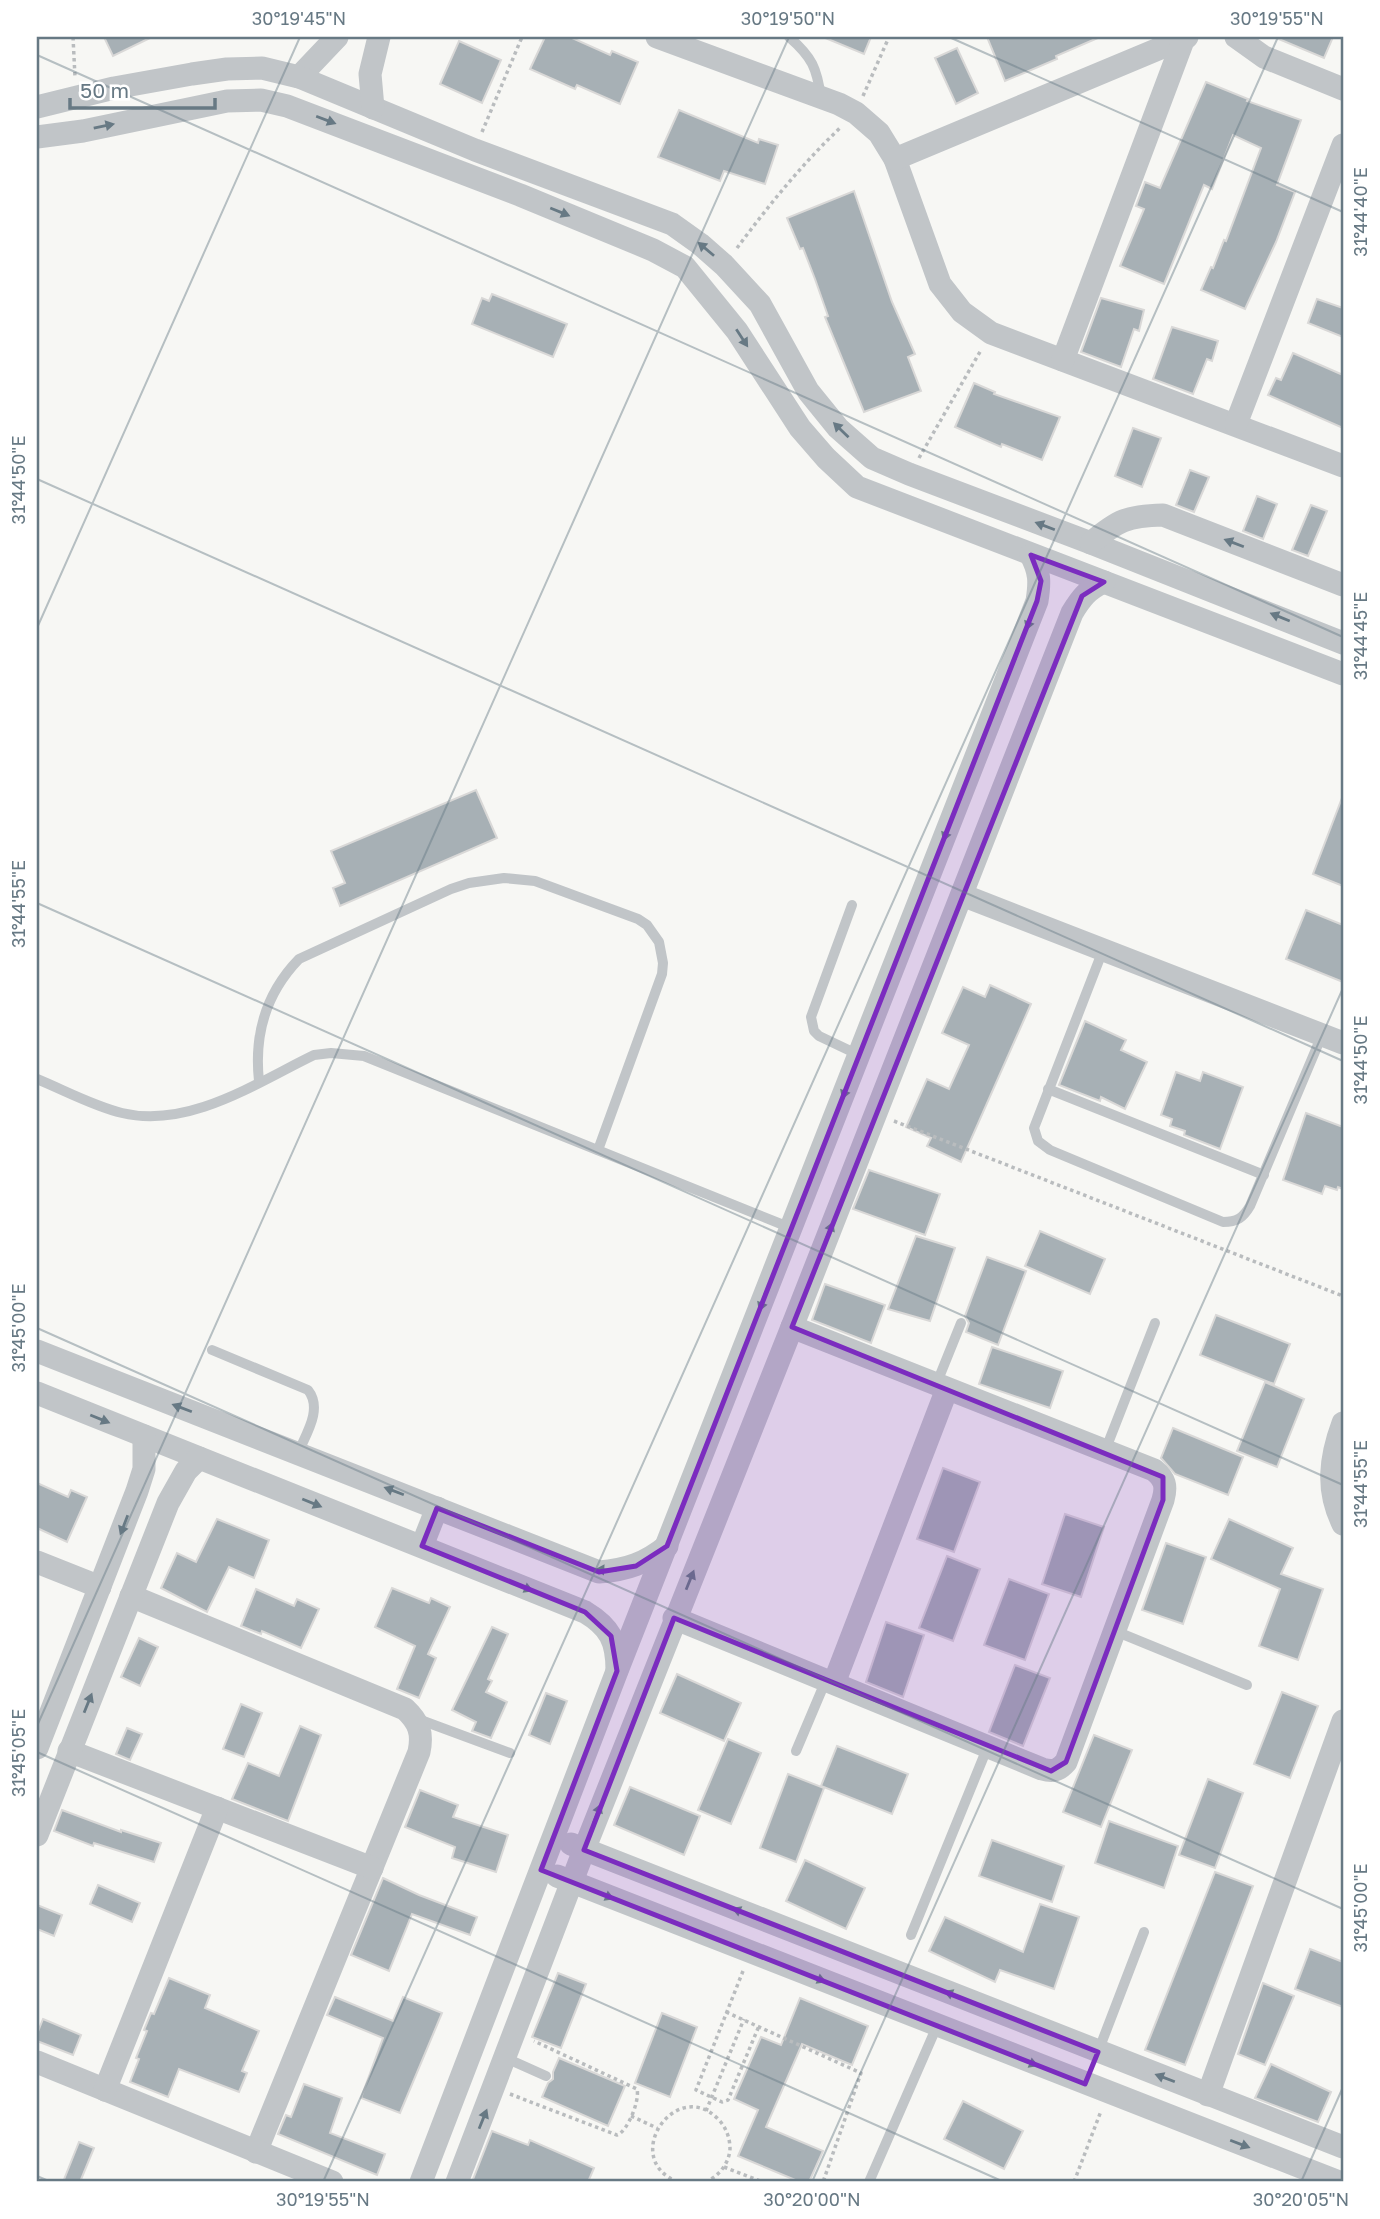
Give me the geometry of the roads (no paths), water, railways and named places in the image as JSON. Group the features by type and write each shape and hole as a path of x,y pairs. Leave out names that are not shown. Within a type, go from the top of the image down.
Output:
{"street":[{"path":"299,77 337,37"},
{"path":"373,108 370,74 379,37"},
{"path":"657,37 856,113 879,133 895,159 940,284 962,312 991,332 1343,466"},
{"path":"895,159 1186,37"},
{"path":"1063,359 1186,37"},
{"path":"1236,37 1264,57 1343,89"},
{"path":"37,107 114,89 227,69 262,68 299,77 475,150 672,224 724,265 760,304 808,391 838,428 872,458 1343,643"},
{"path":"37,137 83,131 227,101 261,100 287,106 520,195 653,250 685,267 737,331 800,428 826,458 858,487 1343,674"},
{"path":"1236,424 1343,145"},
{"path":"520,195 530,171"},
{"path":"1091,543 1115,523 1139,516 1163,515 1343,585"},
{"path":"421,2182 617,1671 1037,601 1041,581 1031,555"},
{"path":"457,2182 674,1618 792,1327 1072,613 1082,596 1092,587 1104,582"},
{"path":"962,895 1333,1039"},
{"path":"674,1618 1042,1769 1060,1769 1066,1762 1166,1488 1163,1477 1153,1469 792,1327"},
{"path":"37,1351 600,1572 636,1566 653,1558 667,1546"},
{"path":"830,1682 942,1387"},
{"path":"37,1393 585,1612 600,1621 611,1636 617,1653 617,1671"},
{"path":"1343,1423 1335,1446 1331,1476 1335,1507 1343,1524"},
{"path":"37,1748 137,1491 144,1469 144,1436"},
{"path":"37,1835 168,1503 186,1471 199,1458"},
{"path":"137,1491 168,1503"},
{"path":"422,1546 437,1508"},
{"path":"37,1562 100,1587"},
{"path":"131,1595 405,1710 414,1717 420,1728 422,1740 419,1752 256,2152"},
{"path":"1208,2095 1343,1721"},
{"path":"69,1751 372,1868"},
{"path":"105,2090 217,1808"},
{"path":"554,1837 1343,2147"},
{"path":"541,1870 1339,2182"},
{"path":"1085,2084 1098,2052"},
{"path":"37,2062 332,2182"}],"lane":[{"path":"789,37 806,52 818,73 821,98"},
{"path":"259,1081 258,1045 266,1009 281,981 299,959 469,883 504,878 535,881 638,919 654,933 662,953 662,974 598,1150"},
{"path":"852,905 811,1017 814,1031 819,1036 859,1055"},
{"path":"1103,950 1034,1128 1038,1141 1044,1146 1223,1222 1234,1222 1244,1216 1333,1039"},
{"path":"37,1079 120,1112 158,1117 193,1111 314,1055 331,1053 364,1056 792,1228"},
{"path":"1048,1088 1264,1175"},
{"path":"942,1387 961,1323"},
{"path":"1105,1451 1155,1323"},
{"path":"212,1350 308,1390 314,1400 314,1414 298,1453"},
{"path":"1115,1631 1247,1685"},
{"path":"796,1751 830,1682"},
{"path":"414,1717 510,1753"},
{"path":"911,1936 988,1746"},
{"path":"1098,2052 1144,1932"},
{"path":"869,2182 937,2026"},
{"path":"506,2059 546,2076"}]}
